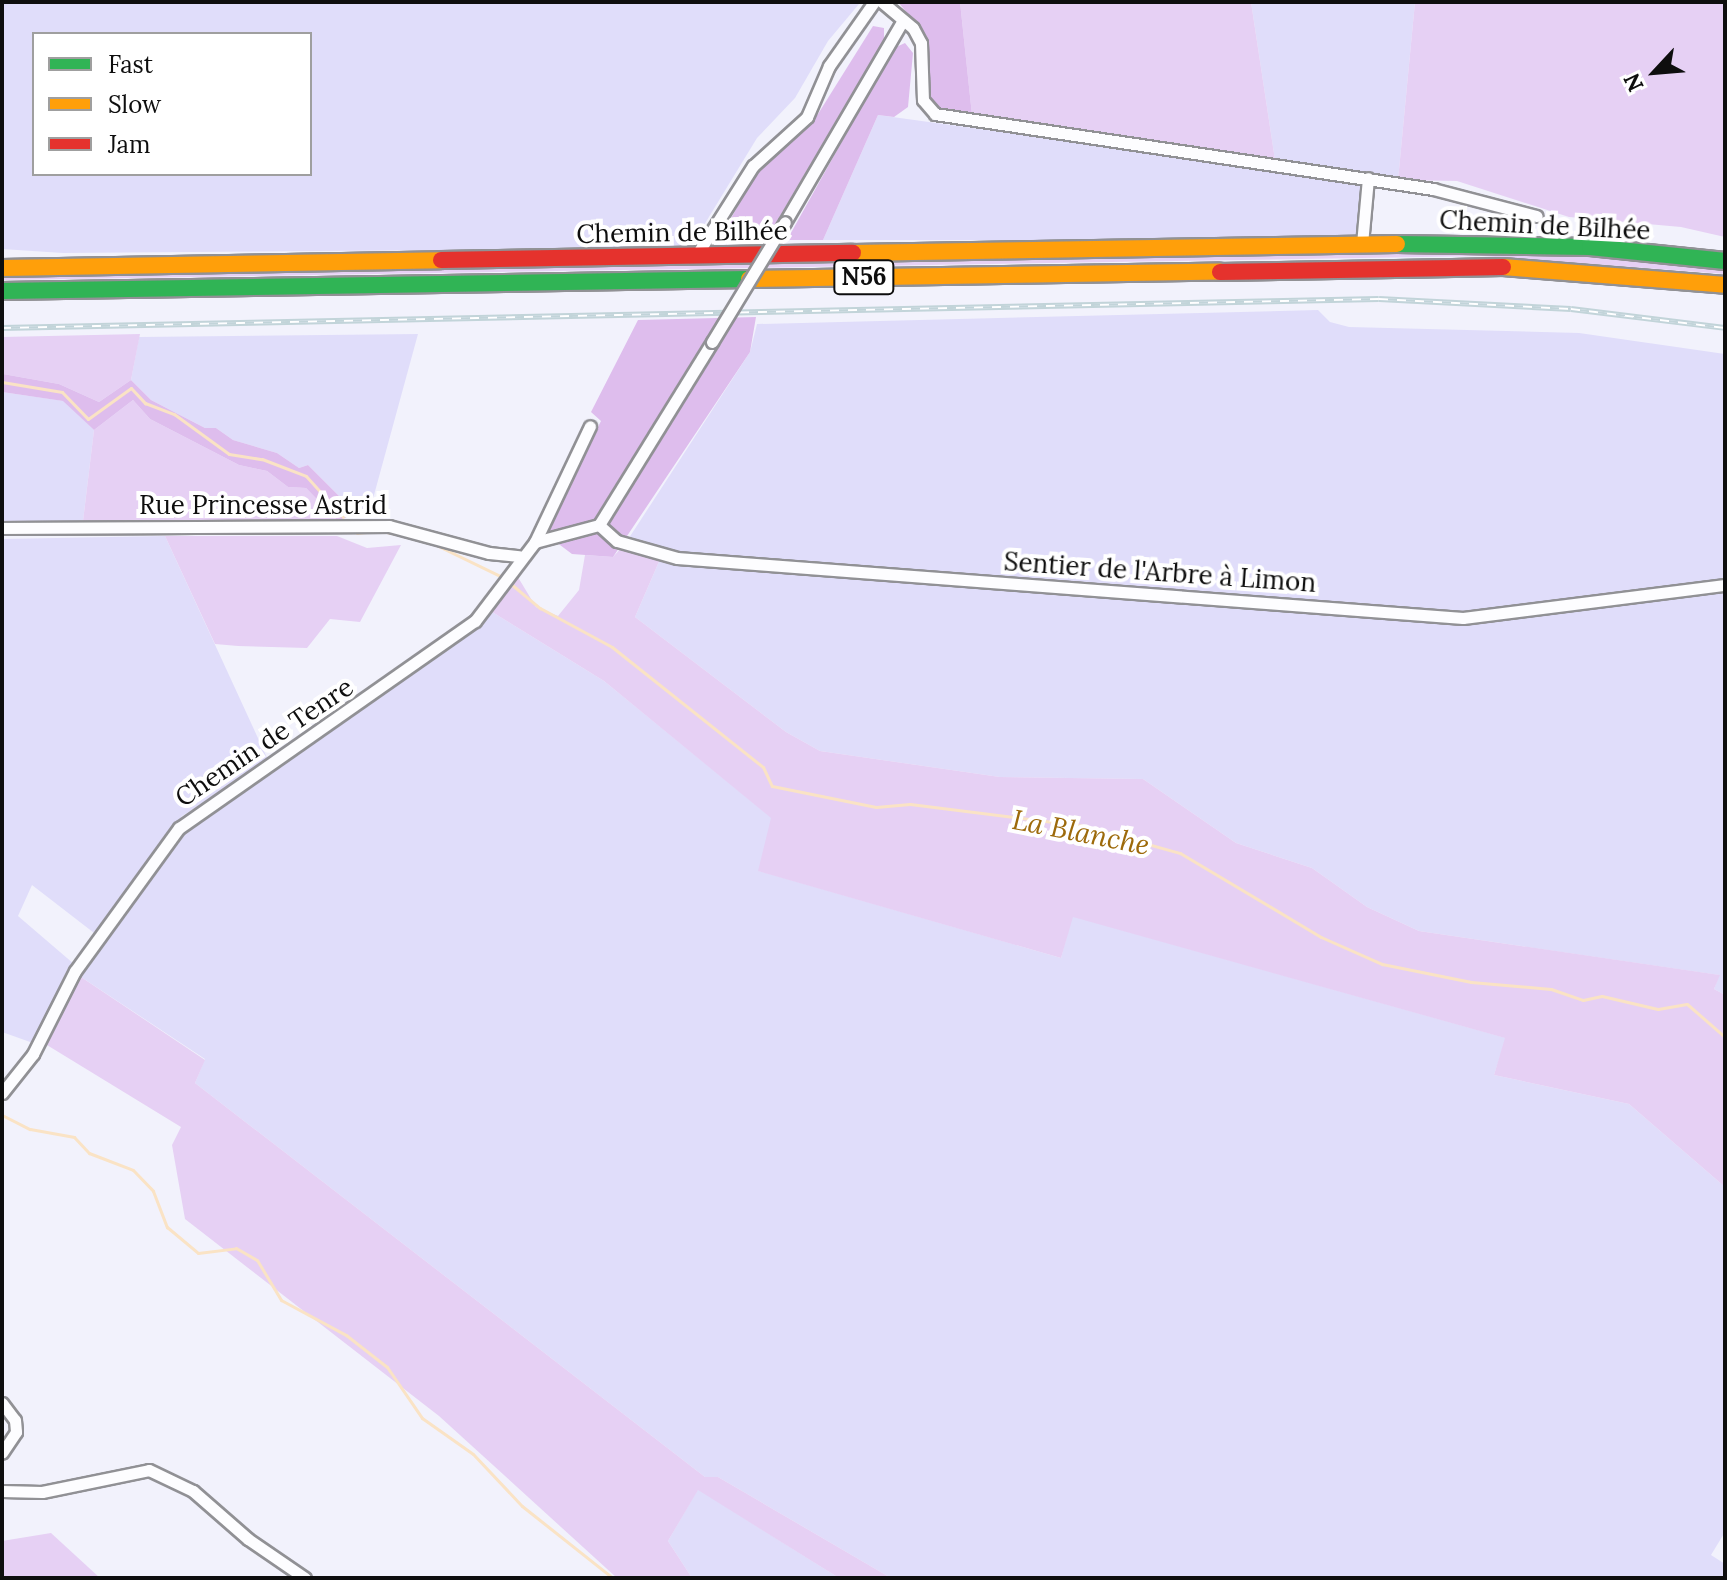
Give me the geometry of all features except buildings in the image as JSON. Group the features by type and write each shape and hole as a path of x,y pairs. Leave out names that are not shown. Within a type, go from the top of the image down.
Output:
{"main road":[{"name":"Chemin de Bilhée","path":"2,268 1362,244 1590,247 1725,261"},
{"name":"N56","path":"2,291 1505,267 1725,285"}],"street":[{"path":"696,256 753,166 807,117 829,66 874,2"},
{"path":"599,525 785,222 902,22 882,2"},
{"name":"Chemin de Bilhée","path":"902,22 921,43 923,100 935,114 1368,178 1537,216"},
{"path":"1362,244 1368,178"},
{"name":"Chemin de Tenre","path":"2,1093 33,1054 75,971 183,823 469,626 519,556 535,542 590,426"},
{"name":"Chemin de Tenre","path":"535,542 599,525"},
{"name":"Sentier de l'Arbre à Limon","path":"599,525 617,541 677,558 1463,618 1725,585"},
{"name":"Rue Princesse Astrid","path":"2,528 389,526 489,553 519,556"},
{"path":"2,1403 15,1420 16,1432 2,1453"},
{"path":"2,1491 42,1492 149,1470 193,1491 248,1539 305,1578"}],"shaded area":[{"path":"2,2 859,4 828,41 795,98 757,138 690,248 63,253 2,249"},
{"path":"898,2 960,2 972,115 940,110 931,100 927,37"},
{"path":"960,2 1251,2 1275,160 972,115"},
{"path":"1251,2 1415,2 1398,180 1275,160"},
{"path":"1415,2 1725,2 1725,237 1681,227 1569,217 1457,181 1398,180"},
{"path":"873,26 884,28 884,39 766,240 739,243 724,231 755,175 818,114"},
{"path":"905,43 913,53 908,107 894,117 878,115 823,240 787,240 894,48"},
{"path":"878,115 1364,182 1359,240 823,240"},
{"path":"1541,249 1725,265 1725,274 1482,256 2,280 2,272"},
{"path":"1318,310 1330,322 1349,327 1579,333 1725,354 1725,581 1482,614 676,555 627,541 750,352 757,324"},
{"path":"756,317 750,352 613,557 572,554 544,533 601,421 591,412 638,320"},
{"path":"140,334 131,380 99,402 59,384 3,374 2,337"},
{"path":"418,334 368,517 356,513 308,465 299,468 277,453 233,440 216,428 205,428 151,400 131,380 139,337"},
{"path":"2,362 3,374 59,384 99,402 131,380 151,400 205,428 216,428 233,440 277,453 299,468 308,465 356,513 338,521 306,488 288,487 267,471 239,465 150,419 133,400 94,430 63,401 2,392"},
{"path":"2,392 64,401 94,430 83,521 2,522"},
{"path":"133,400 150,419 239,465 267,471 288,487 306,488 338,521 83,521 94,430"},
{"path":"165,536 269,762 182,816 98,936 32,885 18,916 74,964 33,1043 2,1032 2,539"},
{"path":"165,536 337,536 367,548 401,545 360,622 330,619 307,648 238,646 215,644"},
{"path":"622,547 661,557 635,617 786,732 820,751 1000,777 1143,779 1236,843 1312,868 1367,907 1419,931 1720,975 1714,989 1725,995 1725,1187 1629,1104 1494,1075 1505,1038 1073,917 1061,958 758,871 771,818 604,681 489,610 516,574 536,607 558,616 579,590 585,555 613,557"},
{"path":"661,557 1465,620 1725,589 1725,995 1714,989 1719,975 1419,931 1367,907 1312,868 1236,843 1143,779 1000,777 820,751 786,732 635,617"},
{"path":"489,610 604,681 772,818 759,871 1061,958 1072,916 1506,1038 1494,1075 1629,1104 1725,1187 1725,1532 1711,1555 1725,1564 1725,1578 891,1578 718,1477 705,1477 195,1083 205,1059 78,975 186,826"},
{"path":"78,975 205,1060 195,1083 705,1477 718,1477 891,1578 839,1578 698,1490 668,1541 692,1578 617,1578 439,1416 185,1219 172,1145 181,1127 42,1042"},
{"path":"698,1489 839,1578 692,1578 668,1541"},
{"path":"51,1533 100,1578 2,1578 2,1541"}],"waterway":[{"name":"La Blanche","path":"2,382 62,392 88,419 131,388 145,403 174,414 229,454 262,459 306,476 343,517"},
{"path":"357,533 374,531"},
{"path":"381,531 397,534"},
{"path":"432,543 500,576"},
{"name":"La Blanche","path":"511,584 540,608 612,647 763,767 772,786 876,807 910,804 1083,826 1180,853 1321,937 1382,964 1471,982 1551,989 1583,1000 1602,996 1658,1009 1687,1004 1725,1037"},
{"path":"2,1115 30,1129 74,1137 89,1153 133,1170 153,1191 167,1227 198,1253 236,1248 257,1260 281,1300 346,1335 387,1367 422,1418 473,1454 522,1506 613,1578"}],"railway":[{"path":"2,328 1379,299 1571,309 1725,328"}],"traffic: fast":[{"path":"1397,244 1590,247 1725,261"},
{"path":"2,291 749,279"}],"traffic: slow":[{"path":"853,253 1397,244"},
{"path":"2,268 441,260"},
{"path":"1503,267 1725,285"},
{"path":"749,279 1220,272"}],"traffic: jam":[{"path":"441,260 853,253"},
{"path":"1220,272 1503,267"}]}
